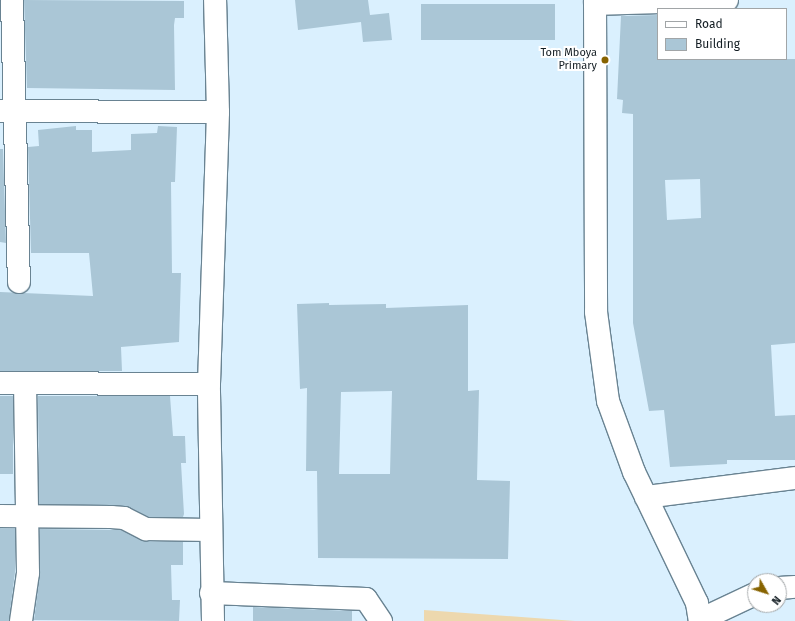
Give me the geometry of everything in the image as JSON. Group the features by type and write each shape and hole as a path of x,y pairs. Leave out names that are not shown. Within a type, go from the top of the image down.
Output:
{"street":[{"path":"12,0 8,111 19,282"},
{"path":"213,621 211,593 209,384 218,112 215,0"},
{"path":"727,0 595,2 596,312 608,401 646,497 697,603 700,621 747,598"},
{"path":"8,111 218,112"},
{"path":"0,383 209,384"},
{"path":"21,621 28,573 25,384"},
{"path":"646,497 795,478"},
{"path":"0,516 28,515 124,518 146,529 210,530"},
{"path":"211,593 366,599 381,621"}],"shaded area":[{"path":"424,610 575,621 424,621"}],"building":[{"path":"24,0 184,1 184,18 175,18 174,25 175,90 27,88"},
{"path":"295,0 368,0 370,15 389,13 392,40 363,42 361,22 298,30"},
{"path":"421,4 555,4 555,40 421,40"},
{"path":"657,15 657,60 795,59 795,343 771,345 775,416 795,415 795,460 727,460 727,464 670,467 664,410 649,411 633,323 633,114 622,113 623,100 617,99 621,16","holes":["700,179 701,218 667,220 665,180"]},
{"path":"76,126 76,130 92,130 92,152 131,150 131,134 157,133 158,126 177,127 175,182 171,182 172,273 181,273 179,342 121,347 122,371 0,371 0,292 93,296 89,253 31,253 28,147 39,146 38,130"},
{"path":"0,149 3,149 6,243 0,242"},
{"path":"297,304 386,304 386,308 468,305 468,391 479,390 477,480 510,481 508,559 318,558 317,471 306,471 307,388 300,389","holes":["392,391 390,474 339,474 341,392"]},
{"path":"0,396 13,396 13,474 0,474"},
{"path":"38,396 170,396 173,436 185,436 186,463 181,463 183,517 149,517 125,506 39,504"},
{"path":"0,528 15,529 15,572 9,621 0,621"},
{"path":"40,529 121,530 145,541 183,542 183,565 171,565 172,600 180,600 179,621 34,620 40,573"},
{"path":"253,607 352,611 352,621 253,621"}],"place":[{"name":"Tom Mboya Primary","path":"605,60"}]}
